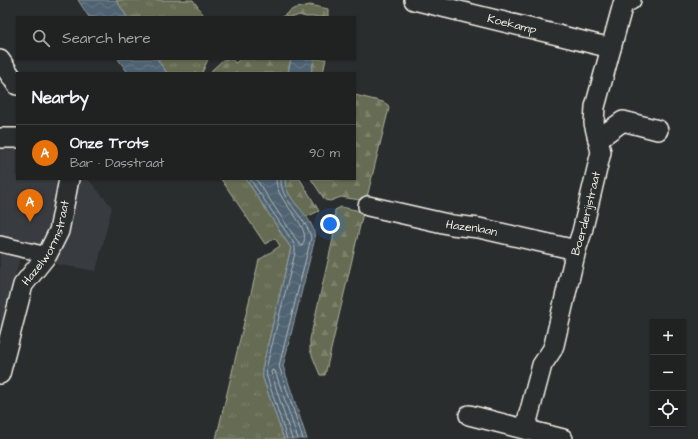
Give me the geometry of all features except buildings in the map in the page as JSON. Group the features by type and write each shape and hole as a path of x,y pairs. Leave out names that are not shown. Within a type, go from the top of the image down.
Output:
{"street":[{"name":"Koekamp","path":"414,0 611,48"},
{"name":"Boerderijstraat","path":"525,429 542,365 554,345 576,250 602,152 594,124 595,106 623,4 631,0"},
{"path":"0,60 16,84"},
{"path":"598,139 623,121 658,130"},
{"path":"0,138 16,138"},
{"name":"Hazelwormstraat","path":"0,374 23,285 47,255 59,231 70,180"},
{"name":"Hazenlaan","path":"368,206 452,225 479,228 576,250"},
{"path":"0,244 47,255"},
{"path":"469,415 563,439"}],"shaded area":[{"path":"0,145 16,149 16,180 89,180 112,207 96,271 20,258 0,329"}],"green space":[{"path":"116,0 193,0 204,16 126,16"},
{"path":"310,5 328,9 328,16 283,16 293,9"},
{"path":"158,60 208,60 202,72 166,72"},
{"path":"223,60 233,60 235,63 240,60 291,60 288,72 211,72"},
{"path":"314,60 326,60 323,72 311,72"},
{"path":"356,95 383,102 388,105 389,108 366,201 341,197 330,201 325,200 312,180 356,180"},
{"path":"222,180 247,180 291,248 262,369 263,378 284,439 216,439 259,260 280,246 275,238 265,244"},
{"path":"285,180 301,180 319,211 306,217 289,194"},
{"path":"341,207 363,213 325,375 320,375 310,350 310,339 333,239 335,210"}],"water":[{"path":"78,0 116,0 126,16 88,16"},
{"path":"119,60 158,60 166,72 127,72"},
{"path":"291,60 314,60 311,72 288,72"},
{"path":"247,180 285,180 291,198 309,220 314,230 315,238 283,366 307,439 284,439 263,378 262,369 291,248"}],"place":[{"name":"Onze Trots","path":"30,222"}]}
